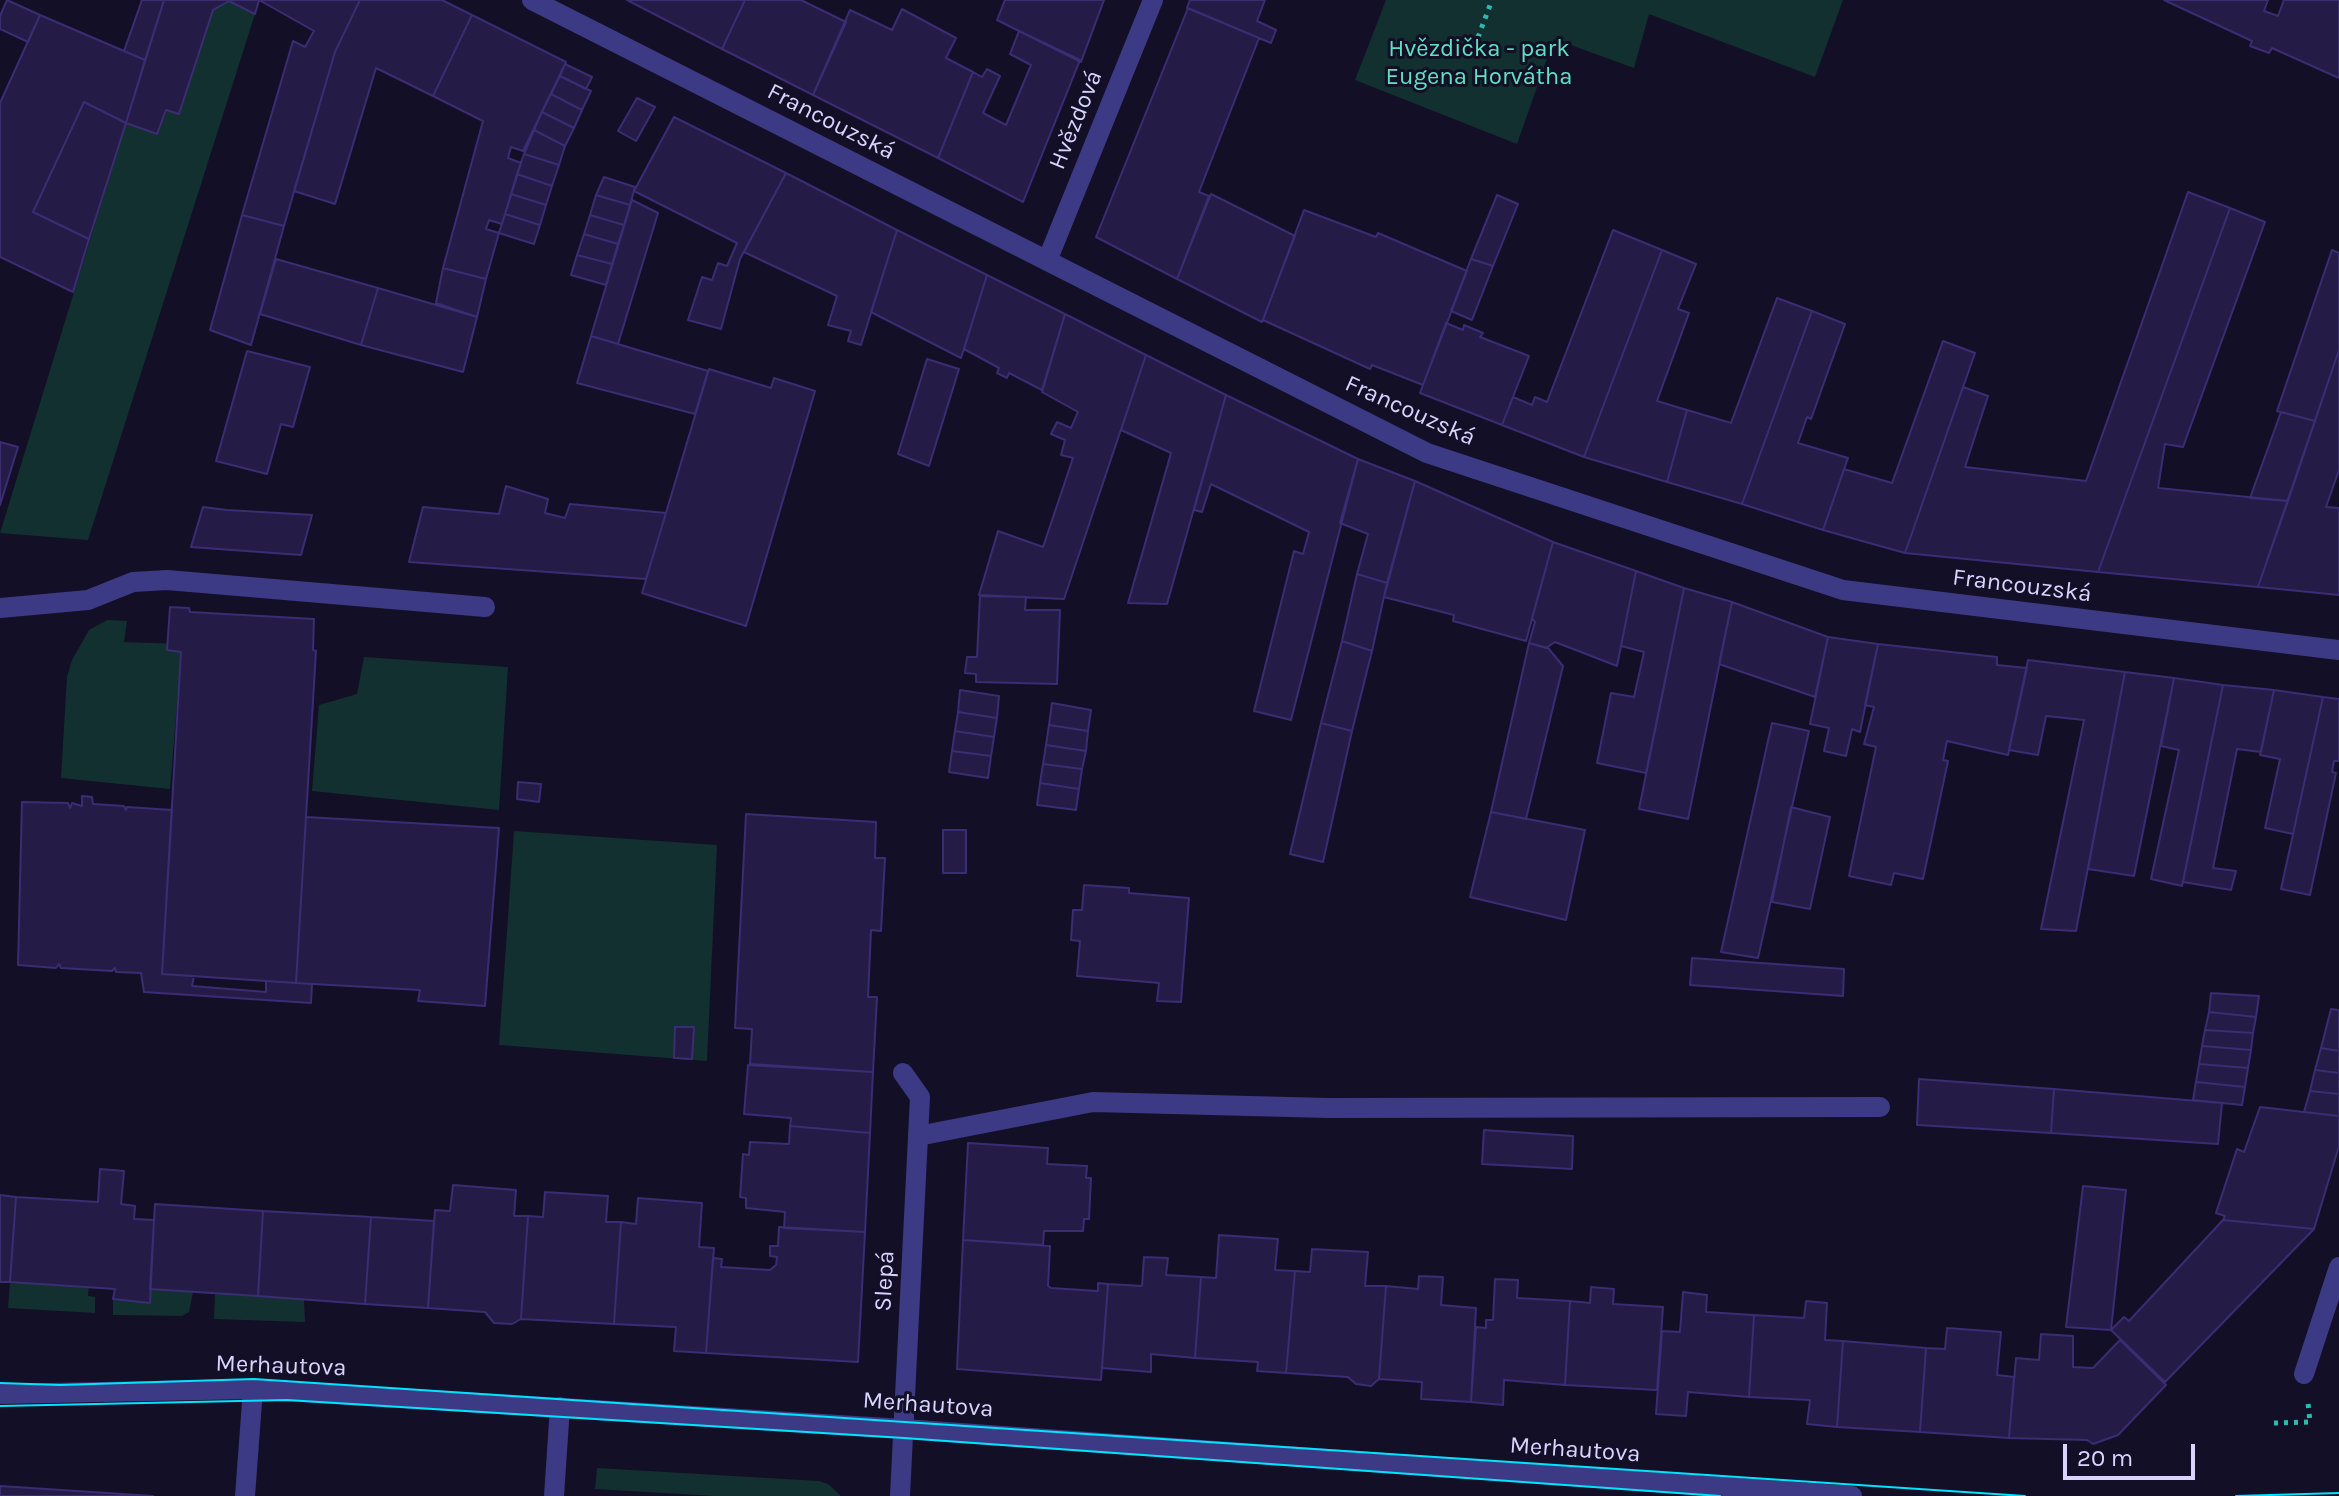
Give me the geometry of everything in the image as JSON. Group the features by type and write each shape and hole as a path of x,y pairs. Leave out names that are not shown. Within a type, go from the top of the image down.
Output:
{"street":[{"name":"Francouzská","path":"532,0 1427,453 1843,590 2339,650"},
{"name":"Hvězdová","path":"1047,261 1153,0"},
{"path":"0,608 75,603 133,582 167,580 485,607"},
{"name":"Slepá","path":"900,1496 920,1097 903,1073"},
{"path":"918,1136 1093,1102 1328,1108 1880,1107"},
{"path":"2304,1374 2339,1267"},
{"path":"245,1496 253,1389"},
{"name":"Merhautova","path":"0,1394 253,1389 904,1429 1852,1496"},
{"path":"554,1496 560,1407"}],"path":[{"path":"1471,56 1492,0"},
{"path":"2274,1423 2310,1422"}],"green space":[{"name":"Hvězdička - park Eugena Horvátha","path":"1386,0 1843,0 1815,77 1649,14 1634,68 1554,39 1517,144 1355,80"},
{"path":"229,1 255,14 88,540 0,533 126,123 157,133 213,10"},
{"path":"107,620 127,621 124,642 182,644 170,789 61,778 67,677 72,660 89,630"},
{"path":"364,657 508,667 499,810 312,791 319,705 357,694"},
{"path":"514,831 717,845 707,1061 499,1045"},
{"path":"10,1281 89,1286 88,1296 95,1297 95,1313 8,1308"},
{"path":"150,1289 193,1292 189,1312 182,1316 113,1315 113,1299 149,1302"},
{"path":"215,1293 304,1299 305,1322 214,1319"},
{"path":"597,1468 819,1481 828,1484 841,1496 715,1496 595,1489"}],"building":[{"path":"7,0 40,15 28,42 0,29 0,16"},
{"path":"142,0 164,0 145,60 124,51"},
{"path":"164,0 259,0 255,14 229,1 213,10 179,114 166,110 157,134 126,123"},
{"path":"259,0 360,0 335,52 284,226 242,215 293,41 305,47 314,31"},
{"path":"360,0 442,0 472,15 433,96 376,68 335,204 294,191 335,52"},
{"path":"627,0 745,0 722,49"},
{"path":"745,0 801,0 846,22 813,95 722,49"},
{"path":"1005,0 1104,0 1081,62 997,20"},
{"path":"1190,0 1265,0 1257,21 1276,30 1271,43 1187,8"},
{"path":"2164,0 2268,0 2264,11 2278,16 2284,0 2339,0 2339,78 2272,48 2269,53 2250,46 2252,41"},
{"path":"1188,8 1259,38 1199,192 1209,196 1177,279 1096,237"},
{"path":"902,9 956,38 946,58 973,72 938,158 813,95 850,10 892,30"},
{"path":"40,15 145,60 126,123 84,102 33,212 89,239 73,292 0,257 0,103"},
{"path":"472,15 566,62 523,151 511,147 508,158 521,163 502,224 489,220 486,229 499,233 486,279 443,268 483,121 433,96"},
{"path":"1019,31 1080,60 1023,202 938,158 973,72 982,77 987,69 1000,76 983,113 1006,125 1031,65 1010,54"},
{"path":"565,64 592,77 586,89 560,76"},
{"path":"560,76 591,91 582,110 551,94"},
{"path":"551,94 582,110 574,128 542,112"},
{"path":"637,98 655,107 636,141 618,131"},
{"path":"84,102 126,123 89,239 33,212"},
{"path":"542,112 574,128 565,146 534,130"},
{"path":"674,117 786,173 740,259 721,329 688,320 702,277 712,280 718,263 727,266 737,243 634,191"},
{"path":"534,130 565,146 559,165 524,154"},
{"path":"524,154 559,165 552,186 517,174"},
{"path":"786,173 897,230 861,345 848,341 851,331 828,325 837,296 744,252"},
{"path":"517,174 552,186 546,205 511,194"},
{"path":"604,177 635,187 630,205 596,195"},
{"path":"2188,192 2230,208 2098,572 1905,553 1963,387 1988,396 1965,467 2086,481"},
{"path":"511,194 546,205 540,225 505,214"},
{"path":"1211,194 1295,236 1262,322 1177,279"},
{"path":"596,195 630,205 624,225 590,215"},
{"path":"1497,195 1518,204 1493,266 1471,259"},
{"path":"632,200 658,213 618,344 591,336"},
{"path":"2230,208 2265,222 2183,447 2165,444 2158,488 2288,501 2258,587 2098,572"},
{"path":"1304,210 1376,237 1378,233 1467,271 1423,385 1372,365 1370,369 1263,320"},
{"path":"505,214 540,225 534,244 499,233"},
{"path":"242,215 284,226 251,345 210,330"},
{"path":"590,215 624,225 618,244 584,234"},
{"path":"897,230 987,275 961,358 871,312"},
{"path":"1613,230 1662,250 1584,457 1502,425 1513,397 1532,405 1535,397 1547,402"},
{"path":"584,234 618,244 612,264 577,255"},
{"path":"1662,250 1696,264 1678,309 1689,313 1657,401 1687,410 1667,482 1584,457"},
{"path":"2332,250 2339,253 2339,350 2315,421 2277,411"},
{"path":"577,255 612,264 606,285 571,275"},
{"path":"276,259 378,288 361,345 260,314"},
{"path":"1471,259 1493,266 1472,320 1451,311"},
{"path":"443,268 486,279 477,317 436,303"},
{"path":"987,275 1065,314 1042,390 1009,373 1007,378 997,373 999,368 964,349"},
{"path":"378,288 477,317 463,372 361,345"},
{"path":"1777,298 1812,311 1742,504 1667,482 1687,410 1731,423"},
{"path":"1812,311 1845,324 1811,419 1807,417 1798,443 1848,458 1823,530 1742,504"},
{"path":"1065,314 1146,355 1064,599 979,595 998,531 1043,547 1073,458 1061,455 1065,440 1051,434 1057,422 1071,428 1078,412 1042,392"},
{"path":"1446,323 1463,330 1464,325 1483,333 1480,337 1529,356 1502,425 1420,393"},
{"path":"591,336 708,371 695,414 577,383"},
{"path":"1943,341 1975,353 1905,553 1823,530 1844,469 1892,483"},
{"path":"2339,350 2339,470 2326,507 2339,508 2339,595 2258,587"},
{"path":"247,351 310,367 293,427 281,424 267,474 216,461"},
{"path":"1146,355 1226,395 1167,604 1128,603 1171,453 1121,430"},
{"path":"927,359 959,369 929,466 898,454"},
{"path":"709,369 771,388 774,378 815,391 746,626 642,593"},
{"path":"1226,395 1358,459 1291,720 1254,711 1294,551 1303,554 1309,532 1211,484 1202,512 1194,510"},
{"path":"2281,412 2315,421 2288,501 2250,498"},
{"path":"0,442 18,447 0,505"},
{"path":"1358,459 1415,481 1387,583 1357,574 1368,534 1340,523"},
{"path":"1415,481 1553,542 1526,641 1453,621 1454,615 1384,597"},
{"path":"506,486 548,499 545,513 565,518 570,504 666,513 646,579 409,562 423,507 499,514"},
{"path":"203,507 312,515 301,555 191,547"},
{"path":"1553,542 1636,571 1617,666 1555,642 1546,648 1529,643 1535,622 1532,618"},
{"path":"1636,571 1684,588 1646,773 1597,763 1611,693 1634,697 1644,652 1621,646"},
{"path":"1357,574 1387,583 1372,651 1342,641"},
{"path":"1684,588 1732,602 1688,819 1639,809"},
{"path":"980,596 1026,597 1025,610 1060,610 1057,684 976,682 976,674 965,673 967,657 977,657"},
{"path":"1732,602 1828,637 1815,697 1719,664"},
{"path":"170,607 189,608 190,612 314,619 313,650 316,651 296,983 162,974 181,652 167,650"},
{"path":"1828,637 1878,644 1860,732 1852,729 1846,756 1824,751 1829,728 1810,724"},
{"path":"1342,641 1372,651 1352,731 1321,723"},
{"path":"1529,643 1548,648 1563,666 1526,819 1491,812"},
{"path":"1878,644 1997,657 1997,665 2027,668 2008,755 1947,741 1943,760 1948,761 1923,879 1894,873 1891,885 1849,876 1876,747 1864,744 1874,707 1865,705"},
{"path":"2028,660 2125,672 2076,931 2041,929 2084,720 2046,716 2038,755 2009,750"},
{"path":"2125,672 2174,678 2134,876 2088,869"},
{"path":"2174,678 2223,685 2182,886 2151,879 2179,750 2161,746"},
{"path":"2223,685 2274,690 2261,752 2237,749 2213,868 2236,871 2231,890 2183,882"},
{"path":"960,690 999,696 997,718 958,712"},
{"path":"2274,690 2323,697 2293,834 2265,828 2280,759 2260,755"},
{"path":"2323,697 2339,699 2339,761 2334,761 2332,772 2336,773 2310,895 2281,889"},
{"path":"1052,703 1091,710 1088,731 1049,725"},
{"path":"958,712 997,718 994,737 955,731"},
{"path":"1321,723 1352,731 1323,862 1290,854"},
{"path":"1772,723 1809,731 1758,958 1721,952"},
{"path":"1049,725 1088,731 1086,751 1046,745"},
{"path":"955,731 994,737 991,756 952,751"},
{"path":"1046,745 1086,751 1082,769 1043,764"},
{"path":"952,751 991,756 988,778 949,772"},
{"path":"1043,764 1082,769 1079,789 1040,783"},
{"path":"518,782 541,784 539,802 517,799"},
{"path":"1040,783 1079,789 1076,810 1037,805"},
{"path":"82,796 92,797 93,804 124,806 126,810 127,807 172,810 162,974 194,976 192,986 266,992 266,981 312,984 311,1003 144,992 141,973 116,972 115,968 112,971 61,968 59,964 56,968 18,965 22,802 68,803 70,808 72,803 82,806"},
{"path":"1791,807 1830,817 1810,909 1772,902"},
{"path":"1491,812 1585,830 1566,920 1470,897"},
{"path":"746,814 876,822 875,858 885,858 881,931 871,930 868,997 877,997 873,1072 750,1064 752,1029 735,1028"},
{"path":"306,817 499,828 485,1006 418,1001 420,990 296,983"},
{"path":"943,830 966,830 966,873 943,873"},
{"path":"1084,885 1129,888 1129,893 1189,898 1181,1002 1157,1001 1159,983 1077,976 1080,941 1071,940 1073,910 1082,910"},
{"path":"1692,958 1844,969 1843,996 1690,985"},
{"path":"2211,993 2259,996 2256,1017 2209,1012"},
{"path":"2331,1009 2339,1010 2339,1051 2321,1048"},
{"path":"2209,1012 2256,1017 2253,1033 2205,1030"},
{"path":"675,1027 694,1027 692,1059 674,1058"},
{"path":"2205,1030 2253,1033 2251,1050 2202,1046"},
{"path":"2202,1046 2251,1050 2248,1068 2199,1064"},
{"path":"2321,1048 2339,1051 2339,1073 2315,1070"},
{"path":"2199,1064 2248,1068 2245,1087 2196,1082"},
{"path":"748,1065 873,1072 870,1133 790,1126 791,1118 744,1114"},
{"path":"2315,1070 2339,1073 2339,1094 2310,1091"},
{"path":"1919,1079 2054,1089 2051,1133 1917,1125"},
{"path":"2196,1082 2245,1087 2242,1105 2193,1100"},
{"path":"2054,1089 2222,1103 2218,1144 2051,1133"},
{"path":"2310,1091 2339,1094 2339,1116 2304,1112"},
{"path":"2260,1107 2339,1116 2339,1146 2314,1229 2223,1220 2225,1216 2216,1213 2237,1149 2244,1152"},
{"path":"790,1126 870,1133 865,1232 784,1228 785,1212 746,1208 746,1198 740,1197 743,1154 749,1155 750,1142 789,1144"},
{"path":"1484,1130 1573,1136 1572,1169 1482,1164"},
{"path":"968,1143 1048,1148 1047,1164 1087,1166 1086,1178 1091,1178 1089,1219 1084,1219 1083,1231 1044,1231 1043,1245 963,1240"},
{"path":"100,1169 124,1171 121,1204 135,1206 134,1219 154,1220 150,1303 113,1299 115,1289 10,1282 16,1197 98,1202"},
{"path":"453,1185 516,1190 514,1216 528,1216 521,1319 512,1324 494,1323 485,1312 428,1308 435,1210 450,1211"},
{"path":"2083,1186 2126,1190 2111,1330 2066,1327"},
{"path":"545,1192 608,1196 606,1222 621,1222 614,1324 521,1319 528,1216 543,1217"},
{"path":"0,1195 16,1197 10,1282 0,1282"},
{"path":"638,1198 702,1203 699,1247 714,1248 706,1353 674,1351 676,1327 614,1324 621,1222 636,1224"},
{"path":"155,1204 263,1211 258,1296 150,1289"},
{"path":"263,1211 371,1217 365,1304 258,1296"},
{"path":"371,1217 434,1221 428,1308 365,1304"},
{"path":"2223,1220 2314,1229 2165,1382 2111,1330 2124,1317 2129,1321"},
{"path":"779,1227 865,1232 858,1362 706,1353 713,1258 722,1259 721,1267 770,1270 776,1265 777,1257 770,1256 770,1246 778,1246"},
{"path":"1219,1235 1278,1239 1275,1270 1295,1271 1286,1373 1257,1371 1258,1362 1195,1358 1201,1277 1216,1278"},
{"path":"963,1240 1050,1246 1048,1286 1051,1288 1098,1291 1098,1283 1108,1284 1101,1380 957,1369"},
{"path":"1312,1249 1368,1252 1365,1286 1386,1286 1379,1379 1371,1386 1356,1384 1348,1377 1286,1373 1295,1271 1310,1272"},
{"path":"1144,1257 1168,1258 1166,1275 1201,1277 1195,1358 1151,1354 1151,1372 1102,1368 1108,1284 1142,1286"},
{"path":"1419,1276 1443,1277 1441,1305 1476,1308 1471,1402 1421,1399 1422,1382 1379,1379 1386,1286 1418,1289"},
{"path":"1495,1279 1518,1280 1517,1298 1570,1301 1565,1385 1504,1380 1503,1405 1471,1402 1476,1327 1486,1328 1486,1320 1493,1320"},
{"path":"1591,1287 1614,1289 1613,1304 1663,1307 1657,1390 1565,1385 1570,1301 1590,1303"},
{"path":"1683,1292 1707,1295 1706,1312 1754,1315 1749,1397 1688,1392 1686,1416 1656,1414 1662,1331 1680,1332"},
{"path":"1806,1301 1827,1303 1825,1340 1843,1341 1837,1427 1807,1424 1810,1400 1749,1397 1754,1315 1804,1318"},
{"path":"1947,1328 2001,1332 1997,1375 2014,1377 2009,1438 1920,1432 1926,1348 1945,1349"},
{"path":"2041,1334 2073,1336 2073,1367 2093,1368 2120,1340 2166,1385 2118,1435 2093,1444 2087,1440 2009,1438 2016,1358 2039,1360"},
{"path":"1843,1341 1926,1348 1920,1432 1837,1427"},
{"path":"0,1486 153,1496 0,1496"}],"tram line":[{"path":"0,1383 60,1385 254,1379 2025,1496"},
{"path":"0,1406 287,1400 904,1438 1720,1496"},
{"path":"2236,1496 2339,1493"}]}
